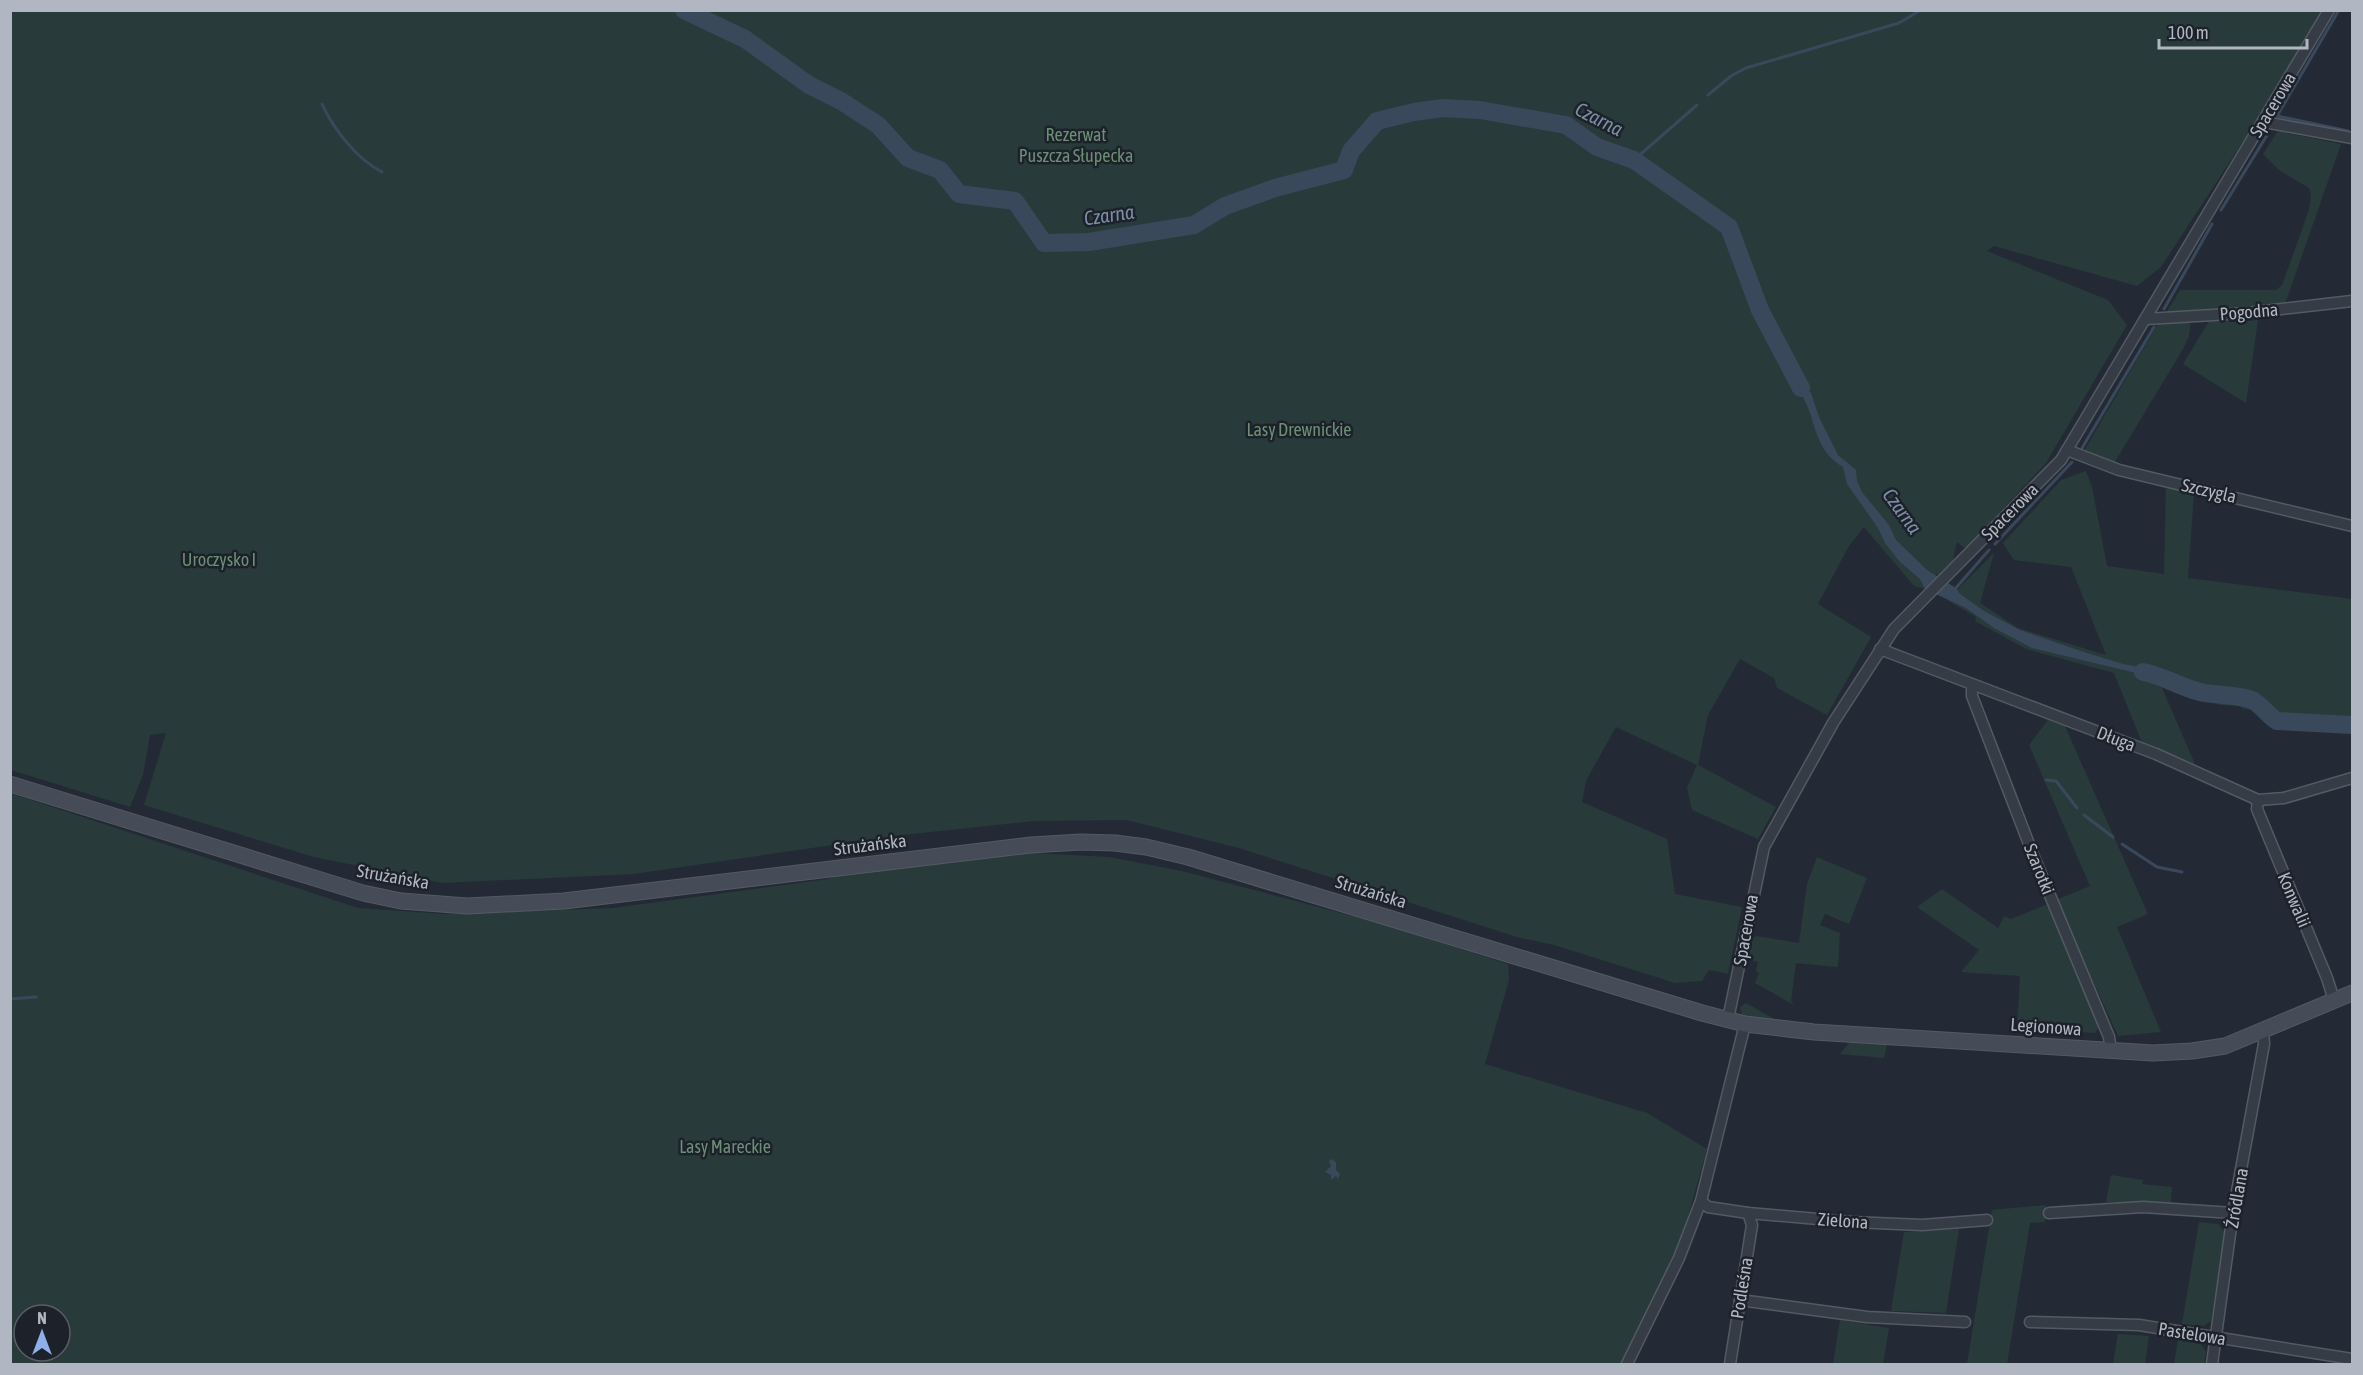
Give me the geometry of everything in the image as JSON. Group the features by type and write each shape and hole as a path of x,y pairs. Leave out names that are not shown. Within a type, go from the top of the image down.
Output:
{"main road":[{"name":"Strużańska","path":"10,784 327,884 401,901 447,906 507,906 553,902 1031,845 1080,842 1146,847 1209,863 1728,1019"},
{"name":"Legionowa","path":"1728,1019 1745,1024 1884,1037 2111,1051 2192,1052 2225,1046 2263,1032 2352,993"}],"street":[{"name":"Spacerowa","path":"1728,1019 1764,847 1810,762 1880,649 1900,623 2061,460 2329,10"},
{"path":"2264,122 2352,138"},
{"name":"Pogodna","path":"2146,319 2247,313 2352,301"},
{"name":"Szczygla","path":"2067,450 2119,470 2352,526"},
{"name":"Długa","path":"1880,649 1972,686 2156,754 2258,800"},
{"name":"Szarotki","path":"1972,686 1971,693 1976,707 2109,1037 2111,1051"},
{"path":"2258,800 2284,798 2352,778"},
{"name":"Konwalii","path":"2258,800 2260,818 2327,978 2334,1000"},
{"path":"1627,1365 1679,1258 1701,1201 1745,1024"},
{"name":"Źródlana","path":"2212,1365 2233,1213 2264,1044 2263,1032"},
{"name":"Zielona","path":"1701,1201 1707,1207 1748,1213 1922,1225 1988,1220"},
{"path":"2049,1213 2143,1208 2233,1213"},
{"name":"Podleśna","path":"1730,1365 1752,1225 1748,1213"},
{"path":"1740,1300 1867,1317 1965,1322"},
{"name":"Pastelowa","path":"2030,1322 2139,1325 2352,1359"}],"green space":[{"name":"Lasy Drewnickie","path":"10,11 2321,11 2263,111 2161,267 2137,286 1994,246 1987,251 2108,300 2127,325 2046,463 1967,547 1957,542 1950,566 1941,576 1936,574 1925,589 1914,586 1864,527 1849,546 1818,604 1871,637 1827,715 1777,688 1774,678 1740,659 1708,715 1698,765 1776,807 1758,839 1692,810 1687,788 1697,765 1616,727 1586,781 1582,802 1667,839 1675,894 1742,907 1728,974 1709,970 1702,981 1675,983 1554,945 1517,937 1239,848 1126,820 1035,821 902,835 634,874 442,883 314,857 144,805 166,733 150,735 143,775 130,807 11,770"},
{"path":"2278,131 2341,144 2284,307 2166,313 2180,290 2276,290 2282,285 2309,210 2311,194 2309,188 2279,170 2263,154"},
{"path":"2211,318 2231,322 2258,320 2246,403 2183,364"},
{"path":"2191,320 2189,336 2183,349 2113,465 2084,451 2159,322"},
{"path":"2086,471 2092,487 2107,566 2164,574 2166,484 2194,493 2188,578 2352,599 2352,731 2267,723 2252,710 2243,709 2240,706 2219,705 2215,701 2159,681 2195,764 2142,743 2114,673 2026,649 1975,621 1976,617 1947,600 1994,553 1980,603 2018,628 2106,655 2071,567 2014,560 2003,543 2061,480"},
{"path":"2048,720 2065,726 2148,914 2117,927 2161,1032 2118,1036 2056,900 2090,886 2029,745"},
{"name":"Lasy Mareckie","path":"10,793 358,908 444,914 613,908 828,879 863,865 1033,853 1109,857 1182,871 1375,922 1508,964 1509,980 1485,1064 1647,1113 1707,1149 1683,1235 1621,1364 11,1364"},
{"path":"1817,857 1867,878 1849,924 1825,914 1820,925 1840,933 1838,967 1796,963 1791,1001 1794,1005 1755,983 1759,973 1756,972 1758,962 1753,961 1749,953 1750,940 1756,936 1799,943 1807,884"},
{"path":"1942,889 1998,928 2004,916 2011,919 2048,904 2099,1027 2095,1033 2017,1029 2020,976 1961,972 1979,950 1917,907"},
{"path":"1746,1003 1776,1021 1742,1016 1740,1007"},
{"path":"1850,1042 1887,1044 1884,1058 1840,1054"},
{"path":"2111,1175 2143,1180 2142,1184 2172,1187 2171,1202 2106,1202"},
{"path":"2046,1205 2045,1222 2030,1223 2007,1364 1967,1364 1992,1210"},
{"path":"2199,1222 2218,1224 2225,1232 2211,1321 2204,1326 2182,1324"},
{"path":"1959,1229 1946,1313 1891,1311 1904,1232"},
{"path":"1840,1320 1889,1328 1883,1364 1833,1364"},
{"path":"2118,1334 2149,1336 2145,1364 2113,1364"},
{"path":"2178,1340 2201,1344 2206,1352 2204,1364 2174,1364"}],"water":[{"path":"1794,365 1800,381 1811,393 1819,417 1838,455 1856,470 1857,481 1862,492 1889,525 1896,540 1927,570 1956,588 1960,594 1984,611 2020,630 2123,664 2164,671 2165,680 2032,648 1994,628 1966,608 1925,589 1920,579 1899,561 1885,543 1878,528 1847,484 1843,467 1825,450 1808,408 1790,373 1788,367"},
{"path":"1331,1159 1336,1162 1336,1170 1340,1174 1338,1179 1336,1176 1331,1180 1331,1175 1325,1172 1331,1166 1329,1161"}],"waterway":[{"name":"Czarna","path":"684,10 745,39 809,85 841,101 878,125 908,158 940,170 959,194 1015,201 1044,243 1089,242 1194,225 1225,206 1275,188 1344,170 1351,151 1377,121 1414,112 1443,108 1480,110 1566,125 1597,147 1634,160 1729,227 1760,310 1801,388"},
{"path":"1708,95 1731,76 1746,68 1899,23 1921,10"},
{"path":"2339,10 2277,116 2348,131"},
{"path":"322,104 347,143 364,160 382,172"},
{"path":"1634,160 1697,105"},
{"path":"2221,210 2269,132"},
{"path":"2164,309 2212,224"},
{"path":"2082,448 2154,327"},
{"path":"1995,544 2072,462"},
{"path":"1955,589 1989,550"},
{"name":"Czarna","path":"2143,672 2200,692 2252,700 2277,721 2352,725"},
{"path":"2046,780 2056,781 2077,808"},
{"path":"2084,815 2113,837"},
{"path":"2122,844 2157,867 2182,872"},
{"path":"10,999 36,997"}],"park label":[{"name":"Rezerwat Puszcza Słupecka","path":"1076,145"},
{"name":"Uroczysko I","path":"219,560"}]}
